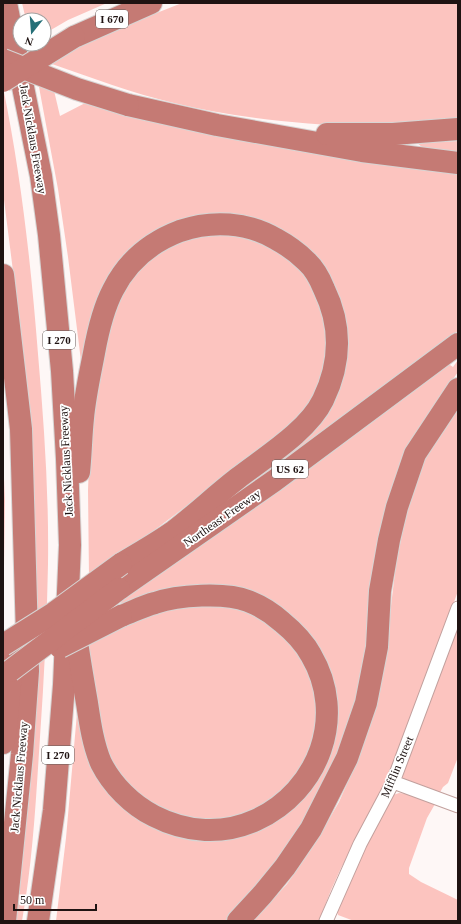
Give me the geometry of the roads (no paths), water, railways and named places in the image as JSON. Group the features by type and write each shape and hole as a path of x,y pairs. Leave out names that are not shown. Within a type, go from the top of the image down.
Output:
{"highway":[{"name":"Jack Nicklaus Freeway","path":"6,3 41,176 49,235 62,371 70,545 64,685 54,810 38,921"},
{"name":"I 670","path":"3,81 74,37 150,3"},
{"path":"3,60 77,89 128,105 217,126 362,151 458,163"},
{"path":"272,135 393,134 458,128"},
{"path":"3,645 54,613 121,564 173,532 305,424 322,402 332,379 337,354 337,327 332,304 321,282 308,262 289,247 268,234 253,228 218,224 201,226 172,234 158,242 132,262 122,275 113,288 106,304 96,342 83,418 81,452 70,545"},
{"name":"Jack Nicklaus Freeway","path":"3,275 21,429 24,499 24,587 28,671 22,754 5,921"},
{"name":"Northeast Freeway","path":"7,673 120,589 274,481 458,344"},
{"path":"238,921 285,868 311,829 347,758 366,703 377,647 380,591 389,540 397,507 415,454 458,389"},
{"path":"3,743 6,728 16,622 24,587"},
{"path":"7,673 121,616 156,602 190,596 218,596 247,600 273,614 294,632 311,654 320,675 326,698 324,734 315,764 306,780 292,795 271,813 244,825 226,829 209,831 192,830 161,820 146,812 133,802 115,785 101,763 91,732 69,588"}],"street":[{"name":"Mifflin Street","path":"331,920 360,844 393,782 452,643 458,608"},
{"path":"393,782 458,806"}]}
